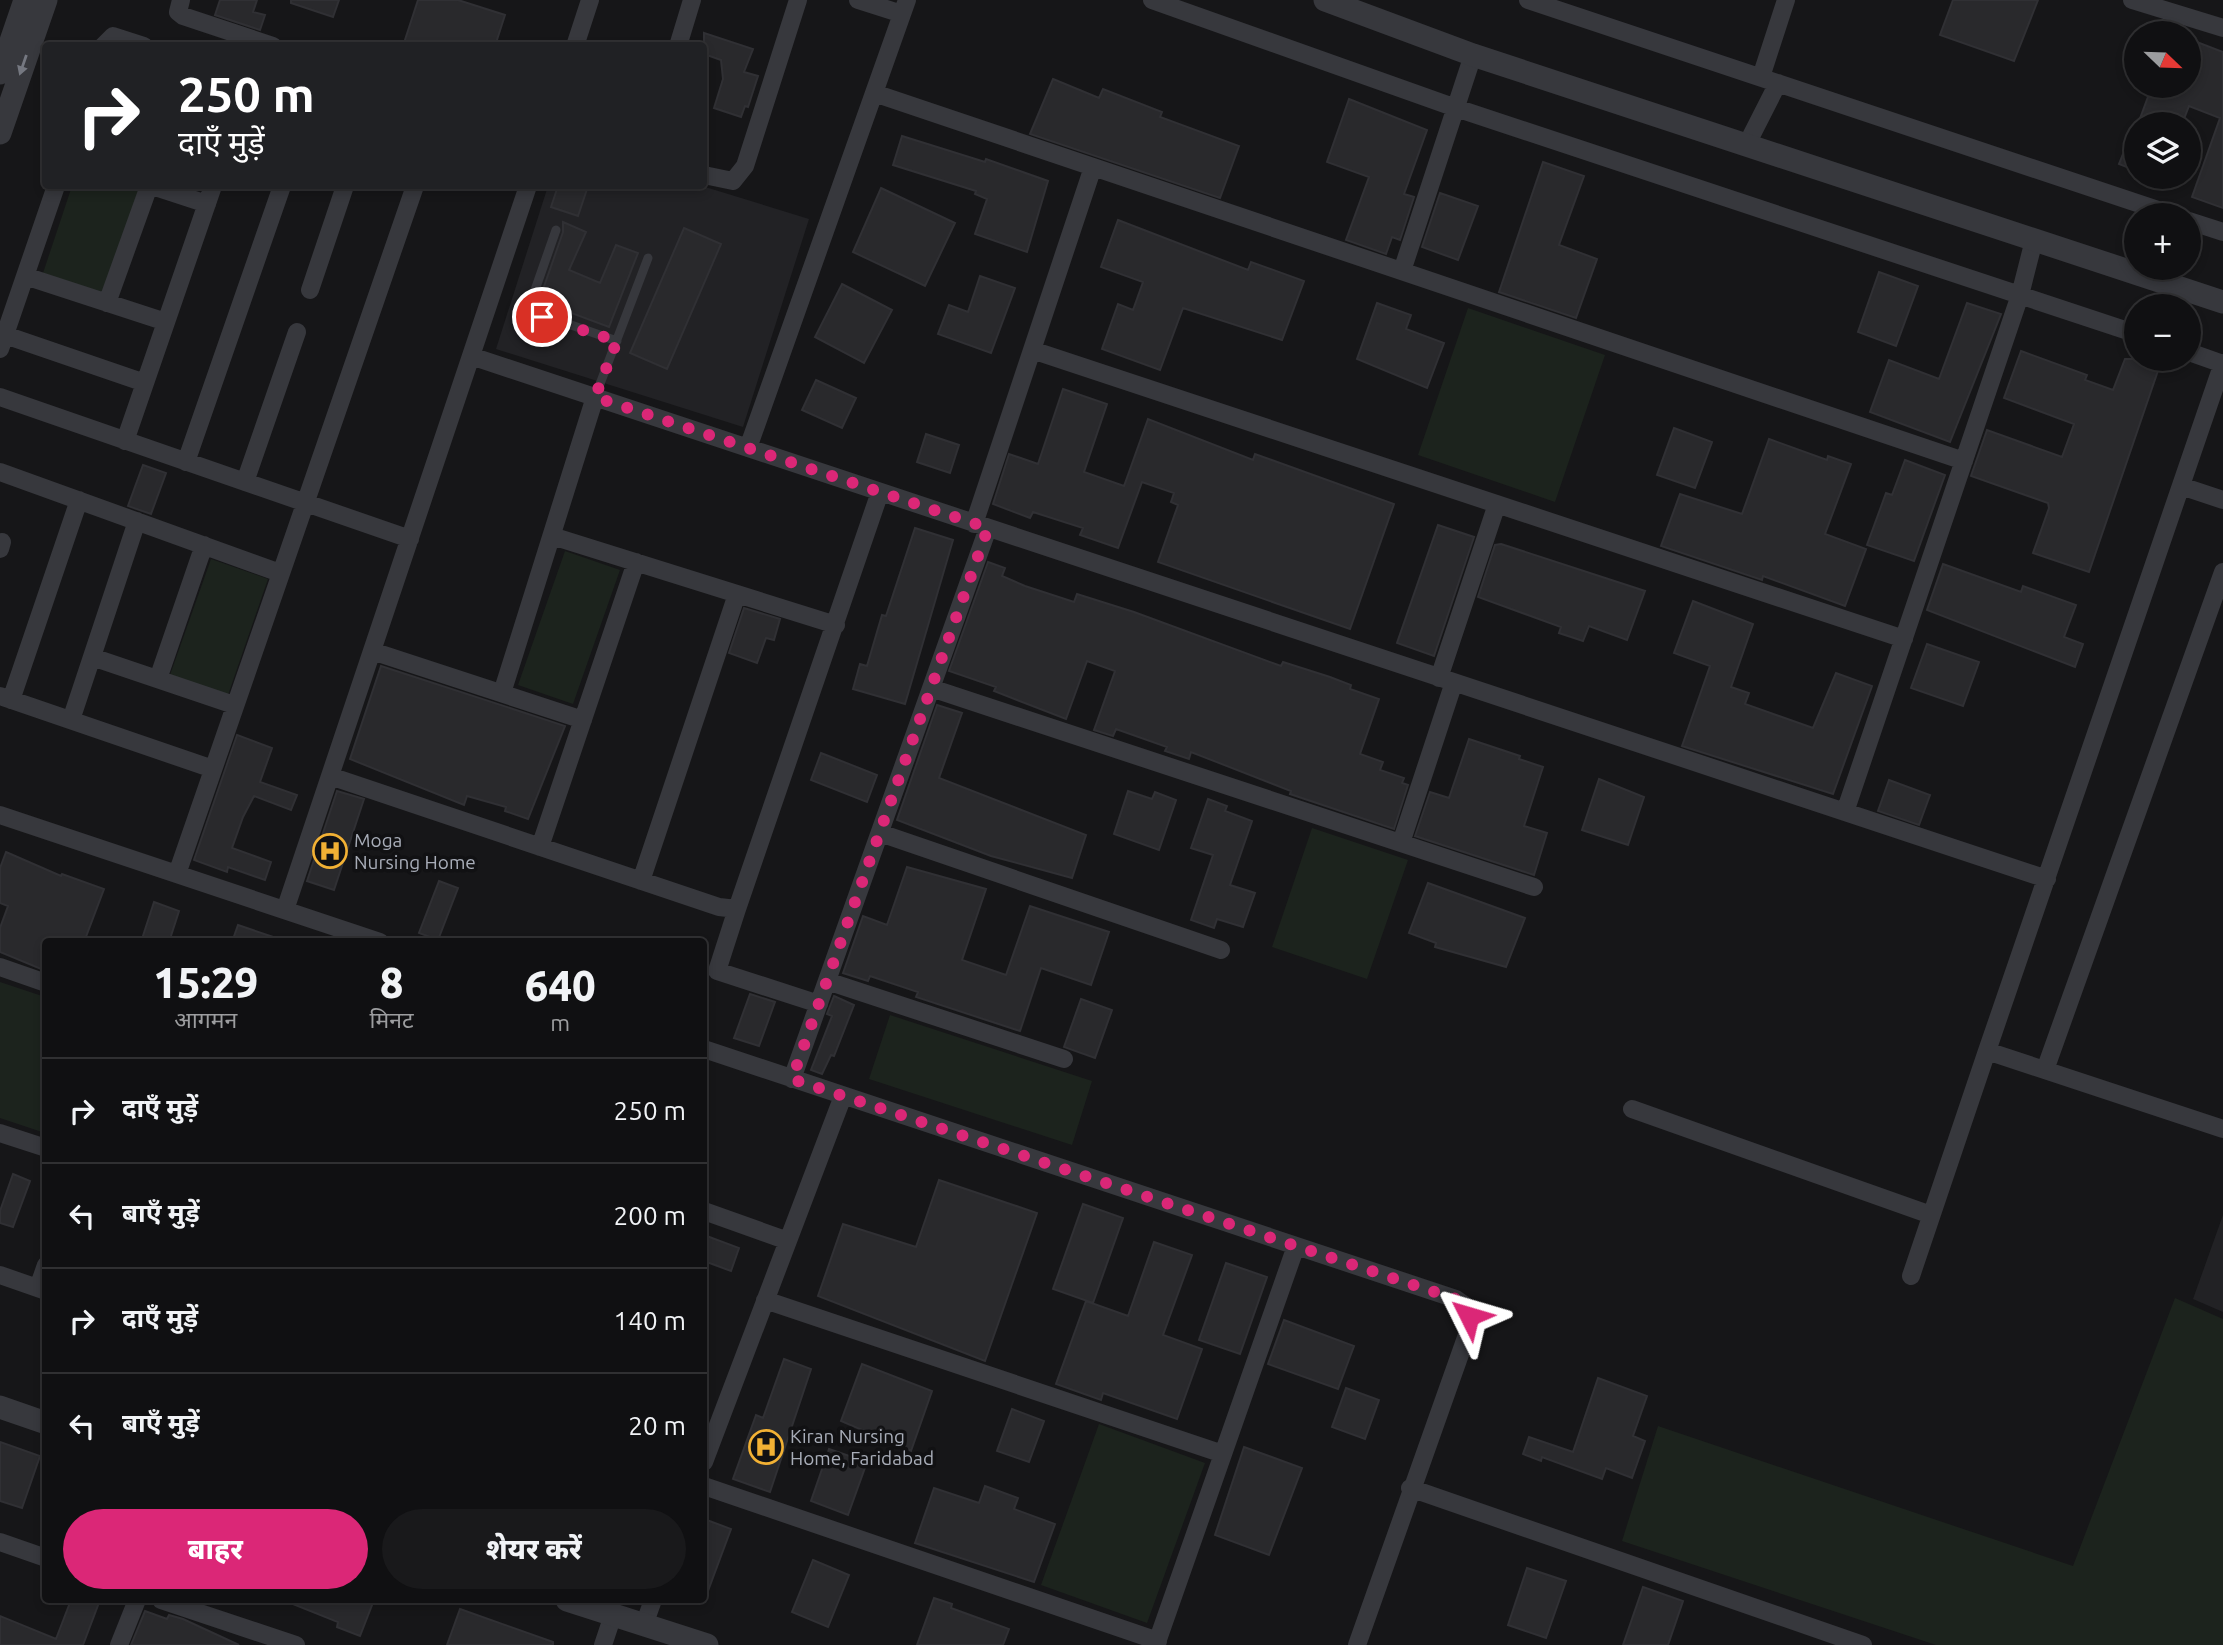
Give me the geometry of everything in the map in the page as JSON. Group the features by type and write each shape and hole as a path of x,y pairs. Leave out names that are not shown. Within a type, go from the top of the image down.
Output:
{"street":[{"path":"0,73 25,0"},
{"path":"0,133 46,0"},
{"path":"181,0 178,12 183,16 261,42"},
{"path":"576,42 590,0"},
{"path":"678,42 692,0"},
{"path":"707,176 733,181 745,166 798,0"},
{"path":"748,448 905,7 858,0"},
{"path":"1152,0 1456,108 2124,330"},
{"path":"1325,0 1474,55 2223,302"},
{"path":"1528,0 2137,203"},
{"path":"1746,146 1770,80 1786,0"},
{"path":"2132,0 2223,28"},
{"path":"107,42 113,36 132,42"},
{"path":"1402,271 1474,55"},
{"path":"874,93 1964,461"},
{"path":"792,1079 931,688 1032,350 1093,167"},
{"path":"55,189 3,342 145,383"},
{"path":"107,303 150,189"},
{"path":"160,189 206,204"},
{"path":"125,440 212,189"},
{"path":"186,462 281,189"},
{"path":"310,290 344,189"},
{"path":"177,874 414,189"},
{"path":"285,910 527,189"},
{"path":"2201,225 2223,232"},
{"path":"1845,812 2020,295 2034,240"},
{"path":"25,276 166,322"},
{"path":"245,482 297,332"},
{"path":"1032,350 1904,639"},
{"path":"471,356 2047,879"},
{"path":"1911,1276 2223,363 2201,356"},
{"path":"0,397 410,539"},
{"path":"502,694 595,397"},
{"path":"0,472 281,573"},
{"path":"2181,486 2223,500"},
{"path":"819,1004 718,971 880,492"},
{"path":"79,500 6,698 212,769"},
{"path":"1401,843 1497,504"},
{"path":"71,720 137,521"},
{"path":"552,536 836,625"},
{"path":"158,679 204,545"},
{"path":"540,847 636,562"},
{"path":"2045,1070 2223,572"},
{"path":"641,881 737,594"},
{"path":"372,651 583,720"},
{"path":"92,657 234,705"},
{"path":"931,688 1534,887"},
{"path":"330,776 719,907 737,909"},
{"path":"2,822 177,874 368,938"},
{"path":"880,833 1221,950"},
{"path":"0,967 42,982"},
{"path":"827,981 1065,1059"},
{"path":"707,1050 1456,1299 1466,1306 1469,1329 1410,1488 1357,1645"},
{"path":"1987,1051 2223,1129"},
{"path":"707,1454 843,1096"},
{"path":"1632,1109 1931,1215"},
{"path":"0,1133 42,1147"},
{"path":"707,1211 788,1241"},
{"path":"707,1487 1157,1643 1296,1246"},
{"path":"0,1275 42,1289"},
{"path":"765,1300 1223,1454"},
{"path":"0,1407 42,1422"},
{"path":"1410,1488 1863,1645"},
{"path":"0,1542 42,1557"},
{"path":"119,1645 137,1603"},
{"path":"170,1603 296,1645"},
{"path":"576,1603 707,1645"},
{"path":"644,1625 652,1603"},
{"path":"603,1645 613,1615"}],"lane":[{"path":"556,230 527,310 617,341"},
{"path":"595,397 648,258"}],"shaded area":[{"path":"707,188 809,219 743,427 496,349 547,189"},
{"path":"71,189 140,190 105,294 43,273"},
{"path":"1468,308 1605,355 1555,502 1418,455"},
{"path":"565,551 620,570 573,704 518,685"},
{"path":"211,559 268,579 228,695 170,675"},
{"path":"1312,828 1408,860 1367,979 1272,947"},
{"path":"0,982 42,996 42,1132 0,1118"},
{"path":"890,1015 1092,1081 1072,1145 869,1079"},
{"path":"2223,1215 2223,1312 2193,1299"},
{"path":"2175,1298 2223,1319 2223,1645 1936,1645 1622,1541 1658,1426 2073,1566"},
{"path":"1099,1424 1205,1463 1147,1623 1041,1585"}],"building":[{"path":"220,0 257,0 253,12 265,15 260,30 215,15"},
{"path":"291,0 339,0 333,17 291,3"},
{"path":"418,0 458,0 505,15 496,42 404,42"},
{"path":"1953,0 2038,0 2014,61 1940,35"},
{"path":"704,33 753,49 744,72 758,76 748,107 745,106 741,117 714,108 723,79 721,60 707,55 707,42 704,42"},
{"path":"2202,44 2223,52 2223,208 2192,197 2195,189 2201,189 2201,172 2220,118 2189,106 2187,112 2142,112 2148,98 2202,98"},
{"path":"1053,79 1099,98 1103,89 1162,112 1160,117 1239,146 1220,198 1030,134"},
{"path":"1349,99 1427,130 1404,194 1414,197 1400,240 1392,237 1386,254 1346,240 1369,177 1327,162"},
{"path":"902,136 985,162 986,159 1048,181 1027,252 975,234 987,199 975,194 976,191 893,165"},
{"path":"2124,152 2124,166 2119,164"},
{"path":"1543,162 1584,176 1559,245 1597,259 1576,318 1499,292"},
{"path":"881,188 955,223 925,286 853,252"},
{"path":"557,189 587,189 578,216 551,207"},
{"path":"1440,193 1478,206 1458,260 1422,247"},
{"path":"1118,220 1248,270 1251,262 1304,281 1282,340 1183,308 1160,370 1102,349 1118,304 1133,310 1143,282 1101,267"},
{"path":"563,222 586,232 569,270 600,283 616,245 638,253 609,327 539,301 563,232"},
{"path":"684,228 721,244 667,369 630,353"},
{"path":"1879,272 1918,286 1896,346 1858,332"},
{"path":"980,276 1015,288 991,353 938,334 949,305 968,312"},
{"path":"842,284 892,310 864,363 815,337"},
{"path":"1377,303 1411,315 1406,329 1444,343 1427,388 1357,359"},
{"path":"1967,303 2001,314 1950,442 1870,412 1889,360 1939,379"},
{"path":"2021,351 2087,375 2085,380 2113,390 2124,362 2124,371 2158,371 2089,572 2033,553 2049,508 2048,503 1971,476 1987,430 2062,457 2074,424 2004,398"},
{"path":"816,380 856,398 842,428 802,410"},
{"path":"1063,389 1107,404 1084,472 1124,486 1148,419 1253,460 1255,454 1394,504 1350,629 1158,562 1178,505 1171,502 1174,493 1142,482 1118,548 1080,535 1083,528 1033,512 1030,518 993,504 1009,454 1038,464"},
{"path":"1674,428 1712,442 1695,488 1657,475"},
{"path":"926,434 959,445 950,473 917,462"},
{"path":"1769,439 1827,460 1828,456 1851,464 1825,534 1866,549 1845,606 1763,576 1762,580 1661,546 1680,494 1742,514"},
{"path":"1905,460 1945,475 1914,561 1867,545 1886,493 1892,495"},
{"path":"143,465 166,473 151,514 128,506"},
{"path":"1438,525 1474,537 1434,656 1397,643"},
{"path":"915,528 953,540 905,704 853,689 860,664 867,666 882,615 886,616"},
{"path":"1501,544 1645,591 1627,640 1589,626 1583,641 1559,633 1561,627 1478,597 1495,545"},
{"path":"988,562 1005,568 1002,576 1025,586 1074,602 1077,594 1134,612 1281,666 1283,662 1330,677 1351,685 1350,689 1379,699 1360,754 1383,762 1380,770 1404,778 1402,783 1408,785 1394,829 1290,794 1291,791 1191,752 1189,759 1165,751 1167,747 1116,729 1113,736 1094,730 1115,671 1087,661 1066,719 994,691 996,687 949,671"},
{"path":"1943,564 2021,592 2023,586 2076,605 2064,637 2083,644 2075,667 1927,610"},
{"path":"1693,601 1753,624 1731,687 1749,693 1745,704 1813,728 1836,673 1872,686 1833,794 1682,746 1710,666 1674,653"},
{"path":"744,608 780,619 774,640 766,638 757,663 729,653"},
{"path":"1927,644 1979,662 1963,706 1911,688"},
{"path":"381,666 565,726 528,819 505,811 506,807 467,796 464,805 350,759"},
{"path":"937,705 962,713 939,778 1086,835 1072,878 991,856 897,820"},
{"path":"237,735 272,748 260,782 297,795 291,810 254,796 243,817 232,848 271,862 265,880 228,867 227,872 194,860"},
{"path":"1469,739 1520,756 1519,759 1543,767 1524,826 1547,833 1534,875 1415,836 1430,792 1449,798"},
{"path":"821,753 877,775 867,802 811,780"},
{"path":"1599,779 1644,797 1628,845 1582,830"},
{"path":"1889,780 1930,795 1919,825 1878,811"},
{"path":"337,791 364,799 334,890 307,881"},
{"path":"1128,791 1152,799 1155,792 1176,800 1159,850 1114,834"},
{"path":"1208,799 1227,806 1225,811 1252,821 1230,885 1255,893 1243,927 1217,919 1214,928 1191,920 1213,855 1191,848"},
{"path":"6,852 61,876 62,874 104,889 86,938 42,938 42,969 0,952 0,928 8,906 0,903 0,868"},
{"path":"907,867 986,889 962,960 1006,975 1030,906 1109,932 1091,985 1041,968 1020,1031 916,997 918,992 870,976 868,981 843,973 863,916 887,925"},
{"path":"439,881 458,888 439,938 419,933"},
{"path":"1428,883 1525,918 1506,967 1435,947 1436,943 1409,933"},
{"path":"154,902 179,911 170,938 142,938"},
{"path":"238,925 276,938 233,938"},
{"path":"750,994 775,1002 759,1046 734,1038"},
{"path":"834,996 854,1005 834,1056 831,1055 822,1074 811,1070 832,1016 827,1014"},
{"path":"1081,999 1112,1010 1095,1058 1064,1047"},
{"path":"13,1174 30,1181 13,1227 0,1223 0,1211"},
{"path":"939,1180 1037,1213 985,1361 818,1296 843,1224 916,1247"},
{"path":"1083,1204 1123,1218 1093,1303 1053,1289"},
{"path":"707,1236 739,1248 731,1271 707,1262"},
{"path":"1154,1242 1192,1255 1163,1335 1202,1349 1177,1419 1103,1393 1101,1400 1056,1384 1086,1301 1128,1316"},
{"path":"1226,1263 1267,1277 1240,1354 1199,1340"},
{"path":"1284,1320 1354,1346 1338,1389 1268,1364"},
{"path":"784,1359 811,1369 770,1492 733,1479 756,1415 763,1418"},
{"path":"862,1364 932,1391 911,1451 841,1421"},
{"path":"1598,1378 1647,1396 1633,1436 1645,1441 1632,1478 1606,1468 1602,1479 1542,1457 1541,1461 1523,1454 1529,1437 1573,1452"},
{"path":"1346,1388 1379,1400 1365,1439 1332,1427"},
{"path":"1012,1409 1044,1421 1029,1462 997,1451"},
{"path":"0,1442 40,1456 22,1508 0,1501"},
{"path":"1244,1447 1302,1468 1269,1555 1215,1535"},
{"path":"829,1449 867,1462 848,1515 811,1501"},
{"path":"985,1486 1018,1498 1014,1509 1055,1524 1034,1582 915,1543 934,1488 979,1503"},
{"path":"707,1520 731,1529 707,1594"},
{"path":"813,1560 849,1575 828,1627 792,1612"},
{"path":"1527,1568 1566,1581 1546,1638 1508,1625"},
{"path":"1643,1587 1683,1601 1668,1645 1623,1645"},
{"path":"934,1598 952,1604 951,1608 1009,1629 1003,1645 917,1645"},
{"path":"70,1603 99,1603 83,1645 0,1645 0,1616 56,1639"},
{"path":"290,1603 373,1603 360,1636 337,1627 338,1622"},
{"path":"460,1609 553,1642 553,1645 447,1645"},
{"path":"145,1611 167,1619 169,1615 183,1619 239,1645 131,1645"}],"place":[{"name":"Moga Nursing Home","path":"330,851"},
{"name":"Kiran Nursing Home, Faridabad","path":"766,1447"}],"route":[{"path":"542,317 617,341 595,397 988,528 792,1079 1456,1299 1466,1306 1469,1316"}]}
